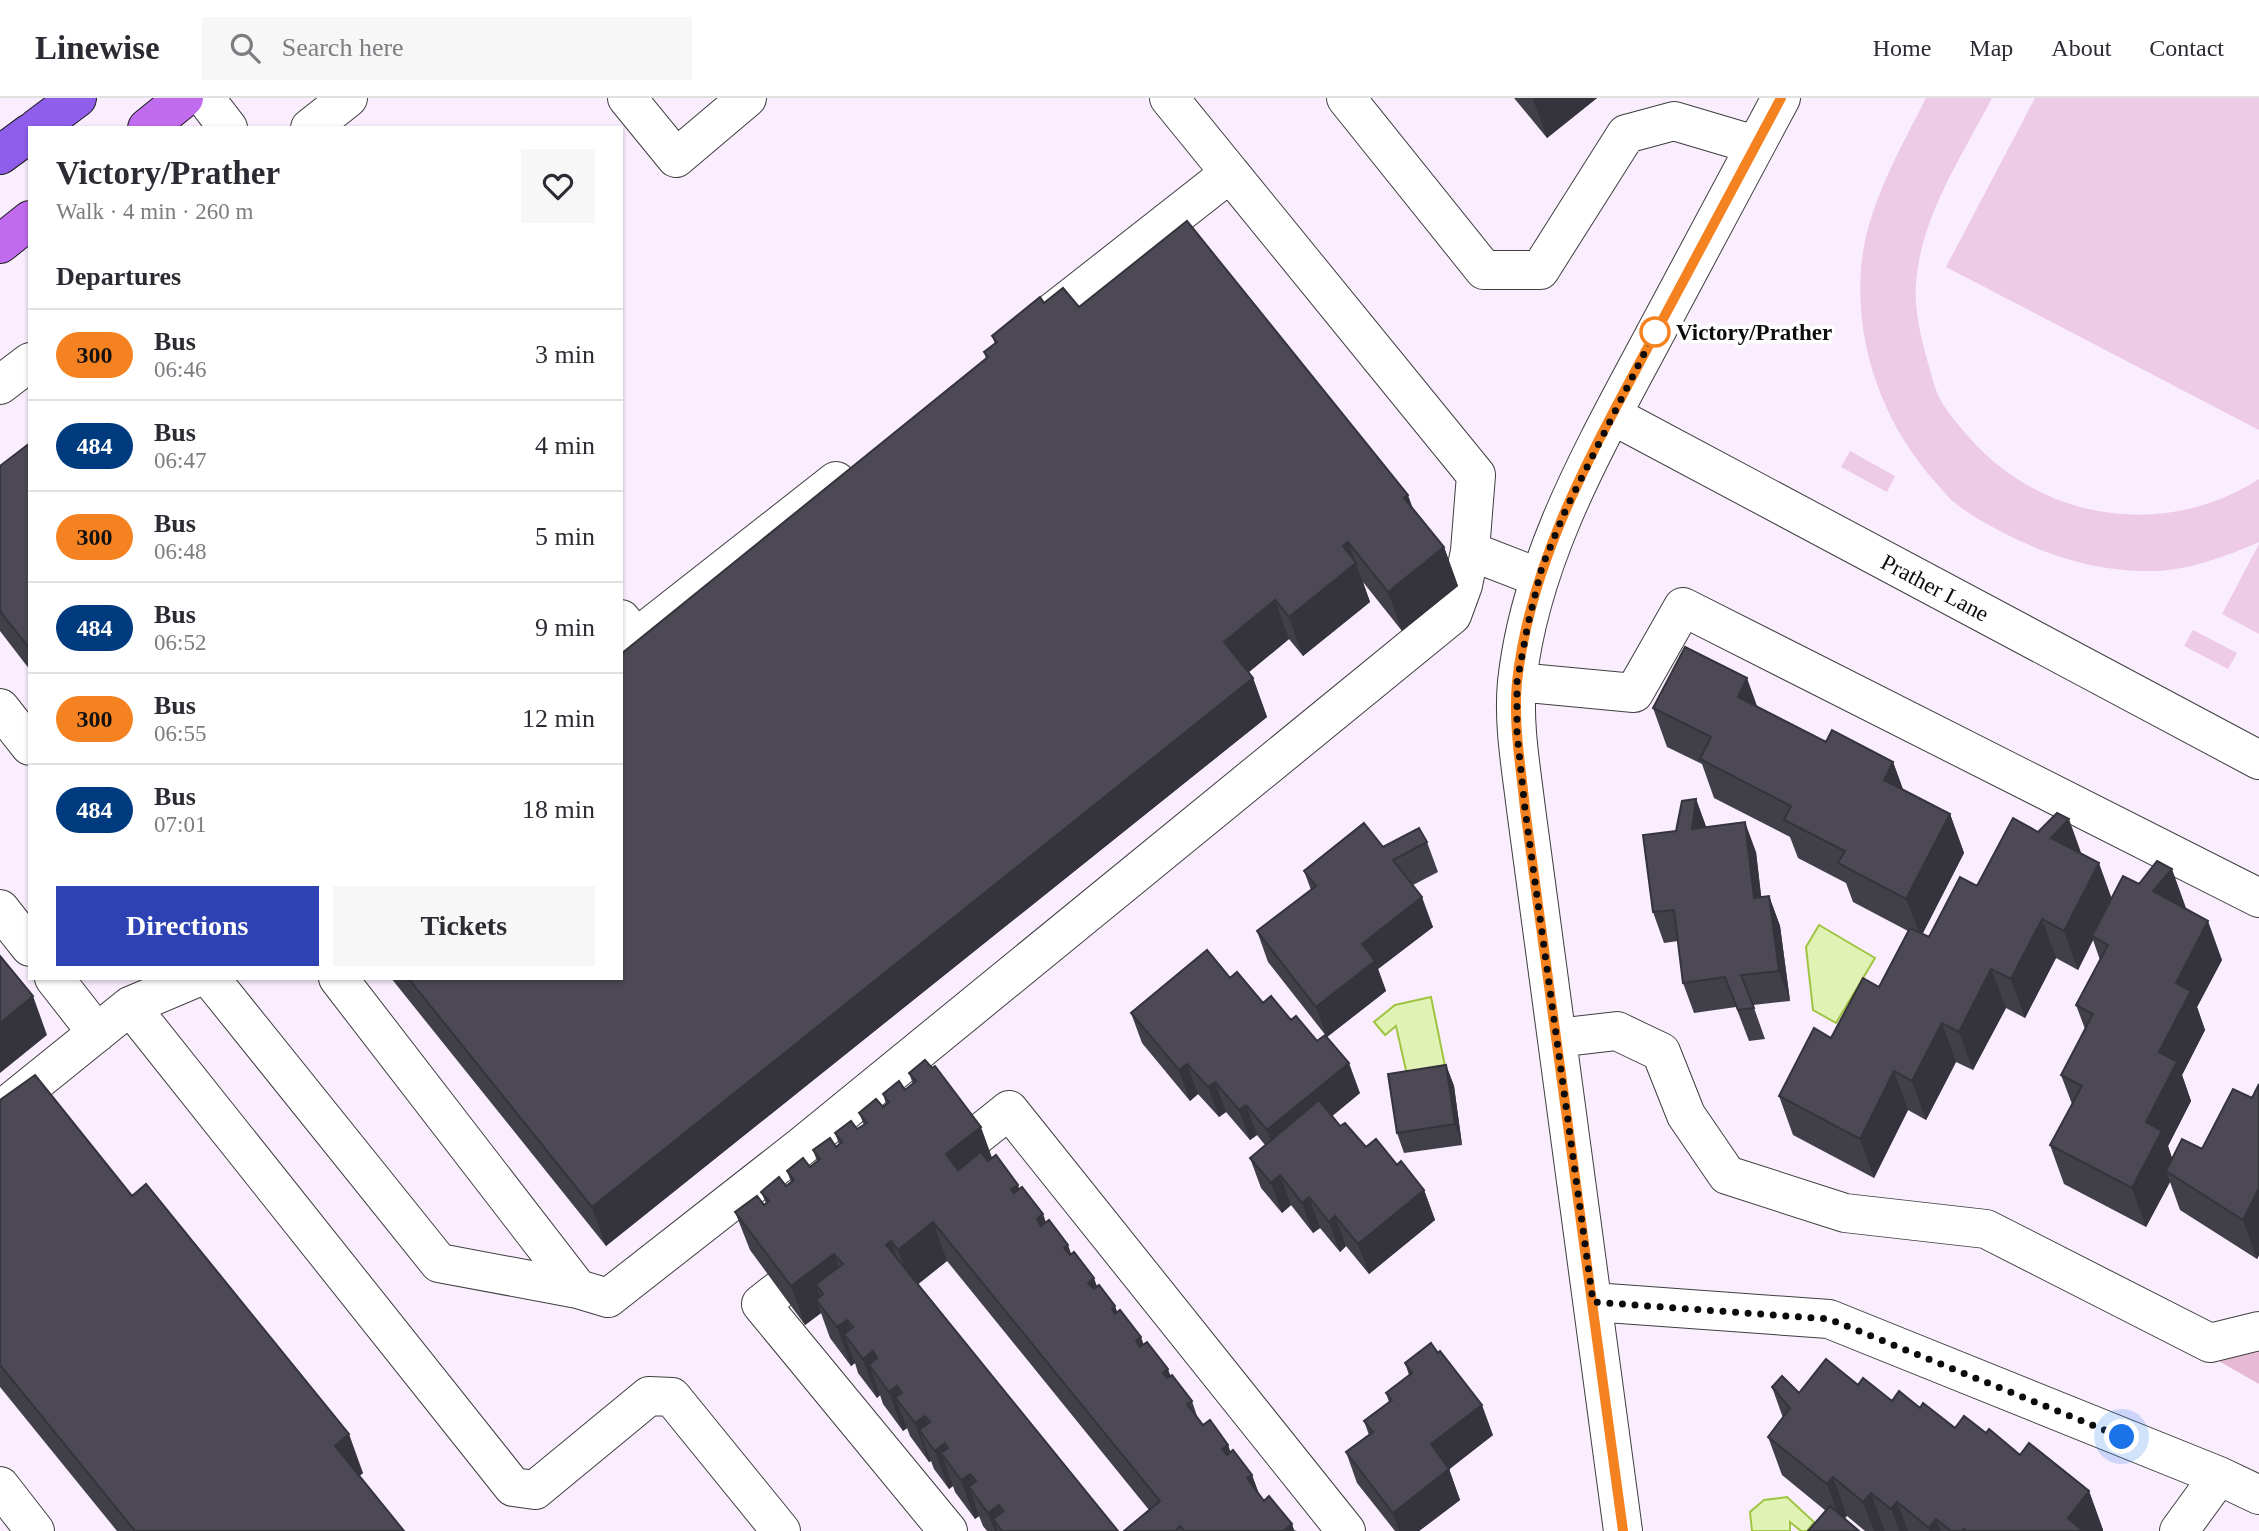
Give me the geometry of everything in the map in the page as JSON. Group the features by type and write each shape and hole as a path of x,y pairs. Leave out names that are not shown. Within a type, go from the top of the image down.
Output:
{"highway":[{"path":"40,126 77,98"},
{"path":"0,155 28,134"}],"main road":[{"path":"149,126 184,98"},
{"path":"0,244 28,222"}],"street":[{"path":"205,98 226,126"},
{"path":"313,126 348,98"},
{"path":"628,98 676,158 747,98"},
{"path":"212,980 439,1263 578,1289 608,1298 802,1146 1452,615 1463,585 1470,551 1476,475 1169,98"},
{"path":"1346,98 1484,270 1540,270 1626,134 1674,121 1755,145"},
{"path":"1623,1531 1517,733 1517,682 1542,567 1566,509 1612,415 1781,98"},
{"path":"1008,347 1230,173"},
{"path":"0,385 28,364"},
{"name":"Prather Lane","path":"1612,415 2259,760"},
{"path":"626,635 867,456"},
{"path":"1470,551 1540,578"},
{"path":"1517,682 1634,693 1683,607 2259,898"},
{"path":"0,708 28,743"},
{"path":"0,908 28,944"},
{"path":"56,980 97,1033"},
{"path":"0,1111 130,1006 191,980"},
{"path":"340,980 578,1289"},
{"path":"130,1006 513,1488 535,1490 649,1396 671,1397 781,1531"},
{"path":"1557,1038 1617,1031 1661,1052 1686,1115 1727,1175 1845,1213 1986,1229 2210,1343 2259,1331"},
{"path":"974,1138 1009,1110 1346,1531"},
{"path":"779,1290 761,1304 948,1531"},
{"path":"1593,1302 1829,1319 2220,1476 2259,1495"},
{"path":"2179,1531 2220,1476"},
{"path":"0,1486 36,1531"}],"shaded area":[{"path":"1926,98 1992,98 1934,210 1919,258 1916,292 1920,329 1937,392 1948,412 1997,464 2030,487 2067,503 2105,512 2145,515 2184,510 2222,498 2259,479 2259,542 2218,558 2176,569 2127,570 2089,565 2035,547 1977,518 1950,499 1919,462 1902,437 1877,385 1863,328 1860,299 1864,247 1876,203"},
{"path":"2035,98 2259,98 2259,430 1946,267"},
{"path":"1850,451 1895,476 1887,492 1841,467"},
{"path":"2259,544 2259,634 2222,614"},
{"path":"2193,630 2237,653 2228,669 2184,646"},
{"path":"1819,925 1875,958 1836,1023 1813,1010 1806,947"},
{"path":"1431,997 1446,1071 1408,1079 1396,1026 1385,1035 1374,1022 1395,1005"},
{"path":"2259,1344 2259,1384 2210,1356"},
{"path":"1787,1497 1814,1522 1807,1531 1801,1531 1790,1522 1790,1531 1752,1531 1750,1512 1764,1500"}],"building":[{"path":"1187,221 1408,495 1404,498 1444,547 1388,592 1348,542 1343,546 1356,563 1289,617 1275,600 1224,642 1253,678 592,1207 410,980 623,980 623,652 988,357 984,352 997,342 992,336 1040,297 1044,303 1063,288 1079,307"},
{"path":"28,445 28,646 0,611 0,466"},
{"path":"1685,647 1747,678 1738,697 1826,742 1832,730 1893,762 1884,780 1950,814 1906,899 1838,863 1845,851 1784,820 1791,806 1700,759 1711,737 1653,708"},
{"path":"1696,799 1692,829 1745,822 1754,898 1769,896 1779,971 1741,975 1754,1008 1738,1010 1725,977 1683,983 1674,910 1653,912 1643,835 1676,831 1682,801"},
{"path":"2057,813 2069,819 2051,838 2099,863 2064,931 2042,919 2011,979 1991,969 1959,1032 1942,1023 1912,1081 1894,1071 1860,1139 1779,1096 1814,1028 1831,1038 1863,978 1879,987 1910,928 1929,937 1960,877 1977,886 2013,818 2038,832"},
{"path":"1364,823 1383,847 1419,828 1427,842 1393,860 1422,897 1362,944 1375,961 1316,1007 1257,931 1316,886 1304,871"},
{"path":"2157,861 2172,869 2153,891 2208,921 2176,983 2191,991 2159,1052 2177,1062 2146,1122 2162,1131 2132,1188 2050,1145 2082,1086 2061,1075 2093,1014 2076,1005 2108,945 2092,936 2123,876 2139,884"},
{"path":"1207,950 1230,978 1237,972 1263,1003 1271,996 1291,1020 1296,1016 1317,1041 1325,1035 1349,1063 1267,1130 1246,1105 1239,1110 1215,1082 1208,1087 1187,1064 1179,1070 1131,1013"},
{"path":"0,956 33,996 0,1023"},
{"path":"925,1060 932,1068 935,1066 981,1127 946,1154 958,1170 981,1152 988,1161 996,1155 1018,1185 1011,1189 1014,1193 1022,1187 1043,1214 1037,1219 1041,1226 1049,1220 1068,1245 1064,1248 1070,1255 1074,1252 1094,1278 1088,1283 1094,1289 1099,1285 1115,1306 1112,1309 1115,1314 1120,1310 1141,1337 1136,1341 1140,1347 1147,1342 1168,1369 1163,1373 1167,1378 1172,1375 1192,1401 1187,1404 1203,1425 1210,1420 1228,1445 1222,1449 1227,1455 1233,1450 1252,1475 1247,1478 1264,1501 1269,1496 1292,1524 1285,1531 1184,1531 1180,1526 1175,1531 1124,1531 1160,1501 933,1222 898,1250 891,1241 886,1245 1118,1531 1002,1531 993,1519 1004,1511 999,1505 988,1513 969,1487 976,1481 970,1474 961,1480 941,1453 948,1448 945,1443 935,1451 919,1430 930,1422 925,1416 915,1423 895,1397 902,1393 897,1386 889,1392 869,1365 877,1358 873,1351 863,1359 844,1334 853,1327 847,1320 837,1327 816,1300 823,1294 816,1284 843,1264 834,1254 791,1286 735,1212 757,1196 764,1205 769,1201 761,1192 779,1177 786,1186 794,1180 787,1171 803,1158 810,1167 820,1159 813,1150 830,1138 836,1147 842,1142 835,1133 851,1121 857,1129 867,1123 859,1113 876,1099 883,1107 889,1102 883,1094 899,1081 905,1090 916,1081 909,1073"},
{"path":"1446,1065 1455,1124 1397,1133 1388,1074"},
{"path":"35,1075 132,1196 146,1184 349,1434 335,1446 404,1531 135,1531 0,1365 0,1100"},
{"path":"2259,1084 2259,1188 2243,1220 2166,1171 2182,1139 2202,1149 2233,1089 2252,1098"},
{"path":"1319,1100 1340,1126 1345,1123 1366,1147 1376,1139 1397,1165 1401,1161 1424,1190 1358,1244 1335,1216 1329,1222 1309,1197 1302,1203 1280,1175 1271,1183 1250,1158"},
{"path":"1431,1343 1482,1405 1431,1444 1449,1469 1393,1513 1346,1452 1373,1432 1364,1421 1392,1400 1386,1393 1412,1373 1405,1363"},
{"path":"1826,1359 1858,1385 1863,1378 1892,1401 1899,1391 1920,1408 1923,1403 1955,1428 1964,1416 1986,1433 1989,1429 2020,1455 2029,1443 2089,1491 2068,1518 2083,1531 1951,1531 1936,1519 1929,1528 1897,1502 1891,1509 1871,1493 1863,1502 1833,1477 1827,1484 1768,1437 1790,1408 1772,1387 1782,1376 1799,1393"},
{"path":"1830,1506 1859,1531 1808,1531"}],"bus line":[{"name":"300","path":"1623,1531 1525,809 1517,733 1517,682 1542,567 1566,509 1636,368 1781,98"}],"place":[{"name":"Victory/Prather","path":"1655,332"}],"route":[{"path":"1655,332 1566,509 1542,567 1517,682 1517,733 1525,809 1593,1302 1829,1319 2122,1437"}]}
